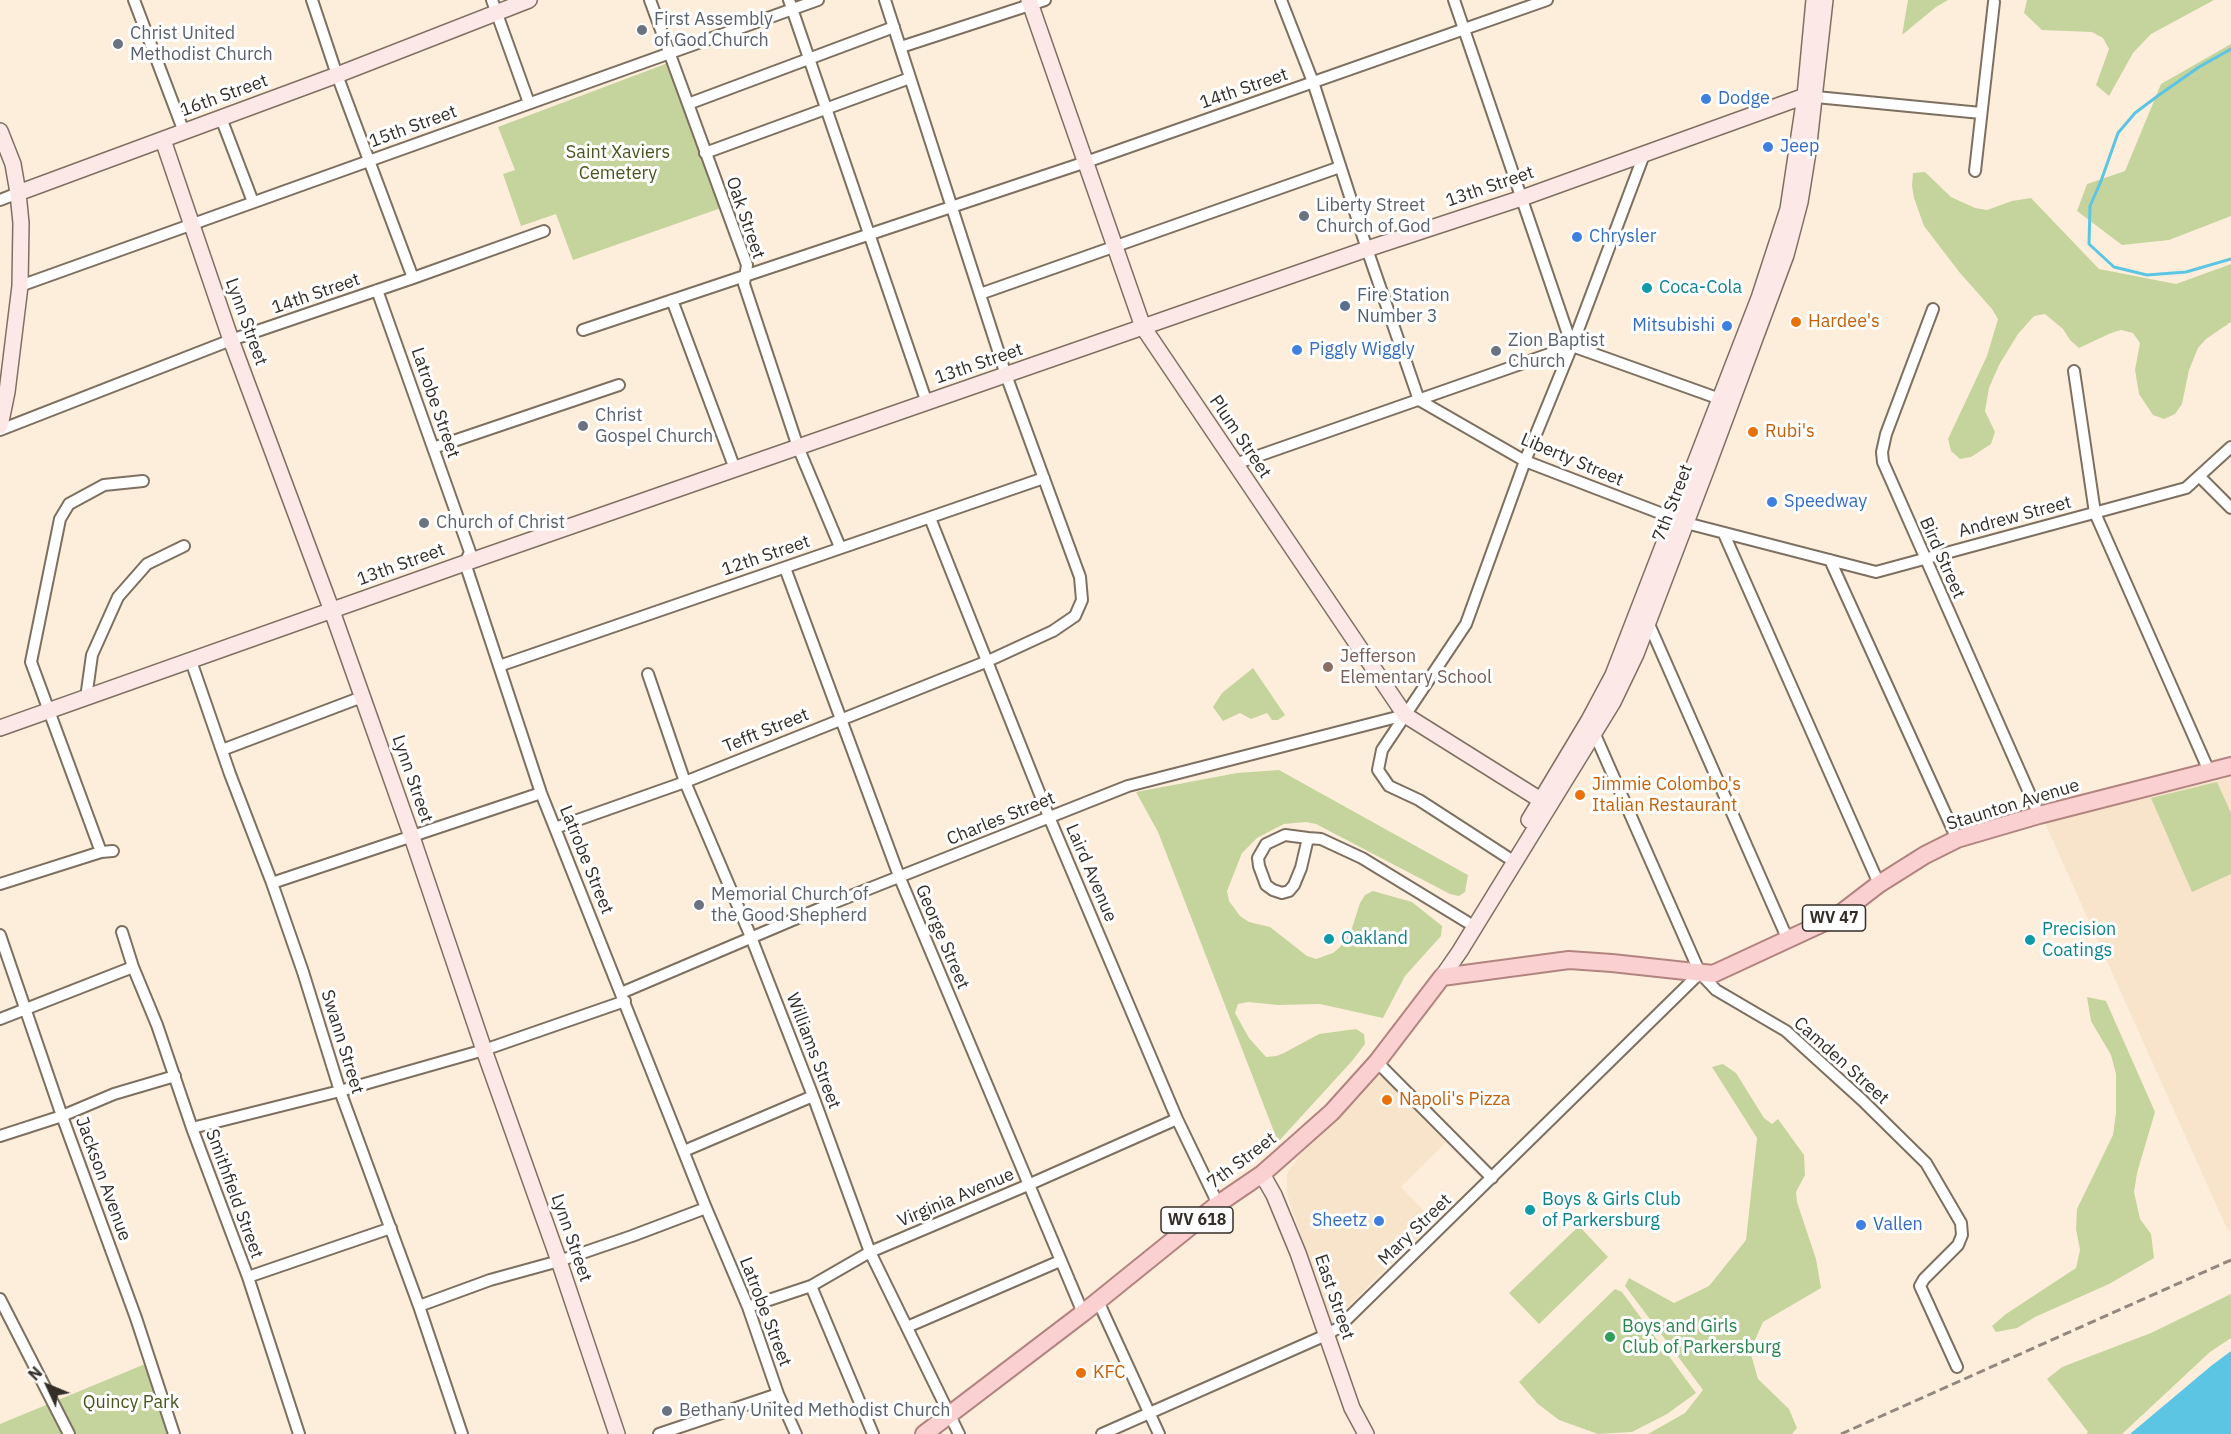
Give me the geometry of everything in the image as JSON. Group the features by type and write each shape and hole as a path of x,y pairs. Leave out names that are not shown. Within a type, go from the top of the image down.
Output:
{"main road":[{"name":"Staunton Avenue","path":"1442,977 1569,960 1713,974 1836,917 1879,884 1957,839 2039,815 2231,766"},
{"name":"7th Street","path":"924,1434 1083,1313 1218,1204 1262,1174 1332,1112 1377,1062 1442,977"}],"street":[{"path":"134,0 184,132"},
{"path":"312,0 337,75 413,278"},
{"name":"16th Street","path":"0,200 337,75 494,6 529,0"},
{"name":"Oak Street","path":"651,0 747,265 744,284 798,447 840,547"},
{"name":"15th Street","path":"20,286 671,53 791,4 818,0"},
{"name":"Tefft Street","path":"555,828 685,782 988,661 1053,631 1075,616 1082,600 1080,577 1006,375 885,0"},
{"path":"1281,0 1313,82 1419,400"},
{"path":"1454,0 1572,346"},
{"name":"14th Street","path":"583,330 1086,162 1546,0"},
{"name":"7th Street","path":"1592,727 1680,521 1786,255 1800,202 1810,96 1814,0"},
{"name":"7th Street","path":"1442,977 1452,945 1624,680 1648,622 1720,399 1760,298 1788,209 1810,96 1824,0"},
{"path":"901,47 1035,2"},
{"name":"Plum Street","path":"1035,2 1086,162 1143,327 1406,715 1545,802"},
{"path":"1975,171 1994,2"},
{"path":"791,4 927,402"},
{"path":"494,6 529,104"},
{"path":"688,104 894,27"},
{"path":"705,153 910,78"},
{"name":"13th Street","path":"0,729 465,563 1367,249 1522,198 1645,152 1810,96 1981,113"},
{"path":"221,118 253,202"},
{"path":"0,131 13,164 21,223 20,286 7,392 0,428"},
{"name":"Lynn Street","path":"163,140 231,340 363,697 617,1434"},
{"path":"1507,857 1419,800 1389,786 1378,770 1382,750 1466,624 1525,461 1572,346 1645,152"},
{"path":"980,294 1340,167"},
{"name":"14th Street","path":"0,428 231,340 544,231"},
{"name":"Latrobe Street","path":"378,290 470,552 465,563 541,793 706,1208 748,1307 778,1394 796,1434"},
{"path":"672,300 735,470"},
{"name":"Bird Street","path":"1933,309 1886,434 1882,452 1887,473 2039,815"},
{"path":"1235,464 1572,346 1720,399"},
{"path":"2074,371 2095,513 2209,771"},
{"path":"433,448 620,385"},
{"name":"Liberty Street","path":"1419,400 1525,461 1680,521 1724,534"},
{"name":"Andrew Street","path":"1724,534 1741,536 1876,573 2186,488 2231,447"},
{"path":"2200,477 2231,508"},
{"name":"12th Street","path":"499,666 1044,478"},
{"path":"101,852 32,663 60,519 69,504 104,485 143,481"},
{"name":"Laird Avenue","path":"930,518 1049,817 1177,1119 1218,1204"},
{"path":"1724,534 1879,884"},
{"path":"86,698 92,655 118,597 147,564 184,546"},
{"path":"1830,560 1957,839"},
{"name":"George Street","path":"785,568 899,876 1083,1313"},
{"path":"1648,622 1788,940"},
{"name":"Swann Street","path":"191,661 272,883 303,972 340,1091 419,1306 462,1434"},
{"name":"Williams Street","path":"648,674 685,782 751,937 813,1096 870,1252 958,1434"},
{"path":"222,750 363,697"},
{"name":"Charles Street","path":"192,1128 340,1091 484,1050 623,997 751,937 1128,786 1406,715"},
{"name":"Camden Street","path":"1592,727 1700,973 1716,990 1786,1031 1862,1100 1926,1163 1961,1223 1962,1235 1958,1245 1924,1279 1920,1286 1957,1368"},
{"path":"272,883 541,793"},
{"name":"7th Street","path":"1442,977 1461,951 1545,802"},
{"path":"1308,838 1294,885 1289,891 1282,893 1266,885 1258,858 1266,844 1285,835 1321,839 1362,858 1467,922"},
{"path":"0,884 101,852 113,851"},
{"name":"Smithfield Street","path":"122,932 248,1277 299,1434"},
{"name":"Jackson Avenue","path":"0,935 62,1116 136,1318 174,1434"},
{"path":"0,1019 133,967"},
{"name":"Mary Street","path":"1102,1434 1338,1328 1700,973"},
{"path":"1377,1062 1492,1178"},
{"path":"0,1136 62,1116 114,1094 175,1076"},
{"path":"684,1150 813,1096"},
{"name":"Virginia Avenue","path":"748,1307 811,1286 870,1252 1177,1119"},
{"name":"East Street","path":"1262,1174 1298,1253 1352,1408 1366,1434"},
{"path":"419,1306 490,1280 559,1261 706,1208"},
{"path":"248,1277 391,1228"},
{"path":"907,1327 1060,1261"},
{"path":"811,1286 873,1434"},
{"path":"0,1299 69,1434"},
{"path":"1098,1301 1159,1434"},
{"path":"659,1434 778,1394"}],"shaded area":[{"path":"2231,777 2231,1230 2228,1231 2045,823"},
{"path":"1378,1076 1383,1078 1446,1142 1401,1187 1434,1221 1334,1320 1330,1319 1289,1201 1287,1173 1299,1156 1355,1102"}],"green space":[{"path":"1908,0 1948,0 1902,35"},
{"path":"2027,0 2214,0 2151,34 2133,53 2109,96 2096,85 2109,49 2103,38 2092,32 2042,30 2024,13"},
{"path":"2231,44 2231,216 2169,240 2122,245 2077,211 2087,184 2125,171 2161,84"},
{"name":"Saint Xaviers Cemetery","path":"668,63 721,208 573,260 556,214 521,226 503,174 515,170 498,127"},
{"path":"1925,172 1951,197 1975,208 1987,210 2012,201 2031,198 2099,269 2176,284 2231,264 2231,322 2206,339 2198,348 2189,370 2182,404 2175,414 2164,419 2153,415 2139,394 2135,370 2140,343 2133,333 2121,330 2079,348 2063,329 2045,314 2034,316 2018,334 1999,365 1989,388 1985,411 1995,432 1991,444 1971,457 1960,459 1951,451 1948,439 1987,356 1998,319 1924,226 1912,186 1913,173"},
{"path":"1253,668 1285,715 1278,720 1272,720 1267,713 1251,719 1240,713 1223,721 1213,707 1222,693"},
{"path":"1279,770 1468,875 1465,892 1459,896 1450,894 1316,824 1306,822 1284,824 1257,838 1242,853 1227,891 1229,901 1240,916 1249,922 1270,927 1307,956 1316,959 1333,953 1340,947 1351,931 1360,903 1365,895 1373,891 1412,902 1442,926 1441,936 1405,976 1383,1018 1320,1004 1278,1005 1248,1002 1238,1004 1235,1013 1249,1038 1266,1057 1284,1053 1319,1034 1356,1029 1364,1034 1365,1044 1352,1061 1278,1142 1158,832 1136,792 1237,773"},
{"path":"2217,782 2231,813 2231,874 2192,892 2151,798"},
{"path":"2087,997 2106,1001 2155,1112 2137,1173 2134,1192 2140,1219 2151,1234 2154,1258 2109,1284 2035,1317 2017,1328 1996,1332 1992,1326 2006,1314 2076,1268 2080,1250 2076,1229 2077,1209 2113,1135 2116,1113 2116,1074 2111,1055 2091,1021"},
{"path":"1723,1064 1736,1073 1764,1118 1772,1124 1778,1119 1804,1155 1805,1175 1796,1192 1797,1202 1816,1259 1821,1288 1763,1322 1750,1351 1758,1379 1789,1409 1797,1428 1792,1434 1648,1434 1685,1413 1703,1390 1625,1286 1629,1278 1674,1303 1709,1286 1746,1240 1757,1138 1712,1067"},
{"path":"1579,1226 1608,1257 1539,1324 1509,1293"},
{"name":"Boys and Girls Club of Parkersburg","path":"1615,1289 1622,1292 1696,1393 1667,1414 1632,1432 1598,1434 1559,1420 1538,1404 1519,1382"},
{"path":"2231,1294 2231,1338 2210,1352 2122,1434 2086,1434 2088,1432 2047,1379 2062,1367 2151,1333"},
{"name":"Quincy Park","path":"150,1362 174,1434 0,1434 0,1424"}],"water":[{"path":"2231,1351 2231,1434 2130,1434 2211,1366"}],"waterway":[{"path":"2231,49 2199,67 2159,95 2135,113 2118,133 2090,206 2089,244 2114,267 2147,275 2186,272 2231,259"}],"railway":[{"path":"1841,1434 2231,1260"}],"place":[{"name":"First Assembly of God Church","path":"642,30"},
{"name":"Christ United Methodist Church","path":"118,44"},
{"name":"Dodge","path":"1706,99"},
{"name":"Jeep","path":"1768,147"},
{"name":"Liberty Street Church of God","path":"1304,216"},
{"name":"Chrysler","path":"1577,237"},
{"name":"Coca-Cola","path":"1647,288"},
{"name":"Fire Station Number 3","path":"1345,306"},
{"name":"Hardee's","path":"1796,322"},
{"name":"Mitsubishi","path":"1727,326"},
{"name":"Piggly Wiggly","path":"1297,350"},
{"name":"Zion Baptist Church","path":"1496,351"},
{"name":"Christ Gospel Church","path":"583,426"},
{"name":"Rubi's","path":"1753,432"},
{"name":"Speedway","path":"1772,502"},
{"name":"Church of Christ","path":"424,523"},
{"name":"Jefferson Elementary School","path":"1328,667"},
{"name":"Jimmie Colombo's Italian Restaurant","path":"1580,795"},
{"name":"Memorial Church of the Good Shepherd","path":"699,905"},
{"name":"Oakland","path":"1329,939"},
{"name":"Precision Coatings","path":"2030,940"},
{"name":"Napoli's Pizza","path":"1387,1100"},
{"name":"Boys & Girls Club of Parkersburg","path":"1530,1210"},
{"name":"Sheetz","path":"1379,1221"},
{"name":"Vallen","path":"1861,1225"},
{"name":"Boys and Girls Club of Parkersburg","path":"1610,1337"},
{"name":"KFC","path":"1081,1373"},
{"name":"Bethany United Methodist Church","path":"667,1411"}]}
